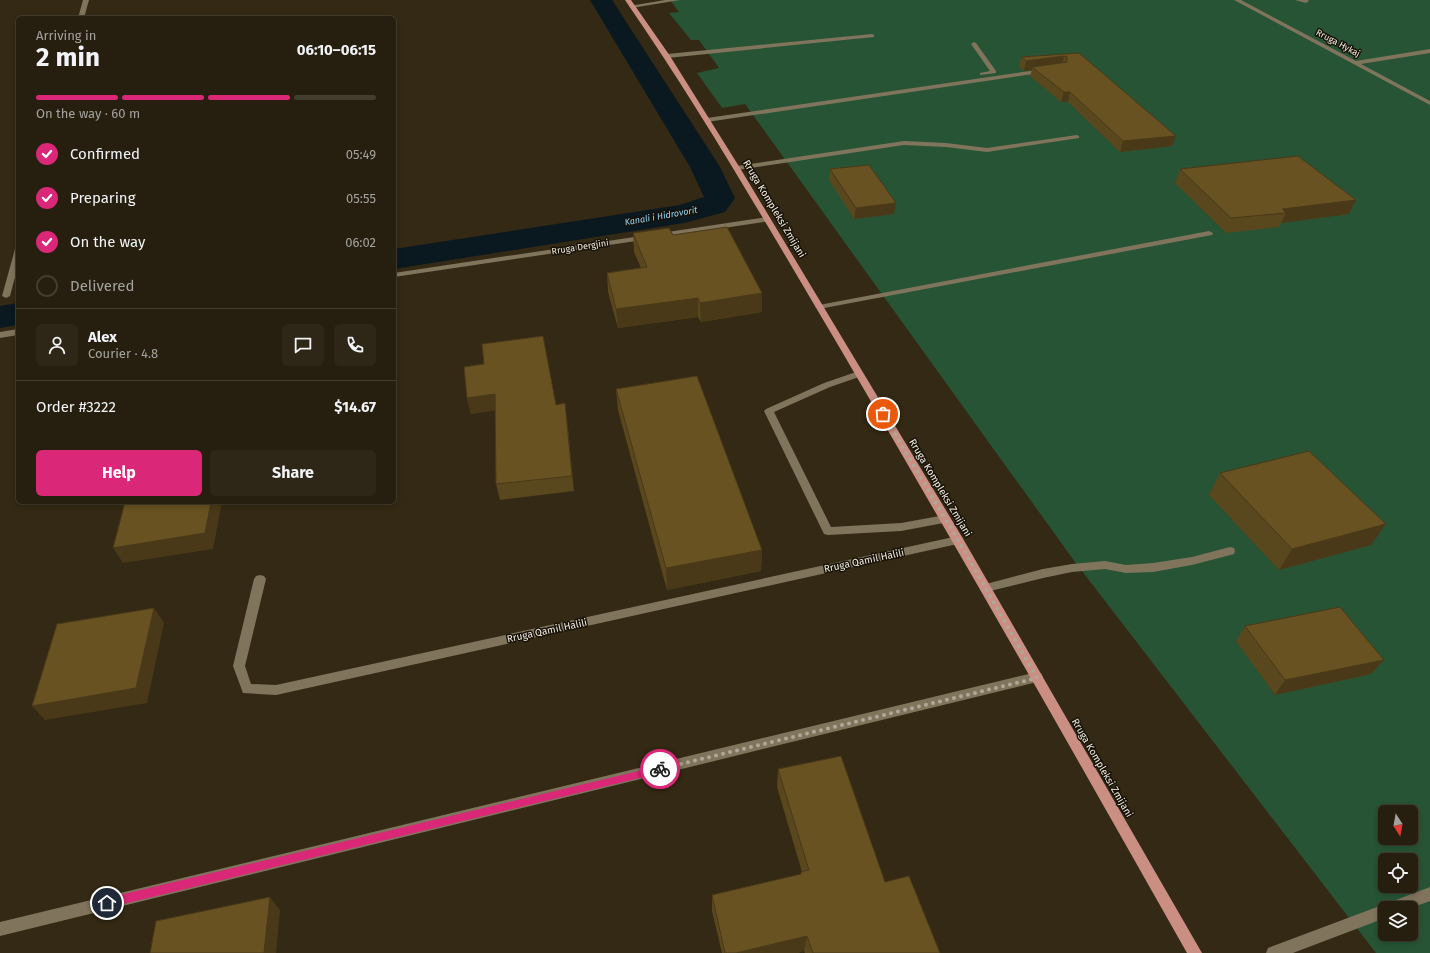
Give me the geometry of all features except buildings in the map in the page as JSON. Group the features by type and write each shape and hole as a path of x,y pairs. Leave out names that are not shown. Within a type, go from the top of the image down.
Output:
{"main road":[{"name":"Rruga Kompleksi Zmijani","path":"630,3 667,56 737,168 958,540 1195,953"}],"street":[{"path":"82,16 86,0"},
{"path":"630,3 677,0"},
{"name":"Rruga Hykaj","path":"1237,0 1430,103"},
{"path":"1298,0 1306,1"},
{"path":"667,56 872,36"},
{"path":"706,117 994,72 974,44"},
{"path":"1355,63 1430,51"},
{"path":"706,117 1055,70"},
{"path":"737,168 904,143 946,145 987,150 1077,137"},
{"name":"Rruga Dergjini","path":"396,275 766,219"},
{"path":"819,307 1209,233"},
{"path":"6,296 16,258"},
{"path":"0,334 16,332"},
{"path":"859,374 827,385 769,411 828,531 901,527 945,518"},
{"name":"Rruga Qamil Halili","path":"260,578 239,666 247,689 276,690 958,540"},
{"path":"986,588 1054,570 1104,565 1124,569 1158,568 1190,562 1230,551"},
{"path":"0,929 1037,678"},
{"path":"1412,901 1430,894"},
{"path":"1273,953 1378,914"}],"green space":[{"path":"670,0 1430,0 1430,953 1376,953 1075,562 745,104 722,108 697,73 719,68 699,40 691,40 669,13 679,12"}],"waterway":[{"name":"Kanali i Hidrovorit","path":"396,259 684,214 714,205 720,198 705,167 601,0"},
{"name":"Kanali i Hidrovorit","path":"0,317 16,314"}],"way so far":[{"path":"660,769 1037,678 958,540 883,414"}],"route":[{"path":"107,903 660,769"}]}
